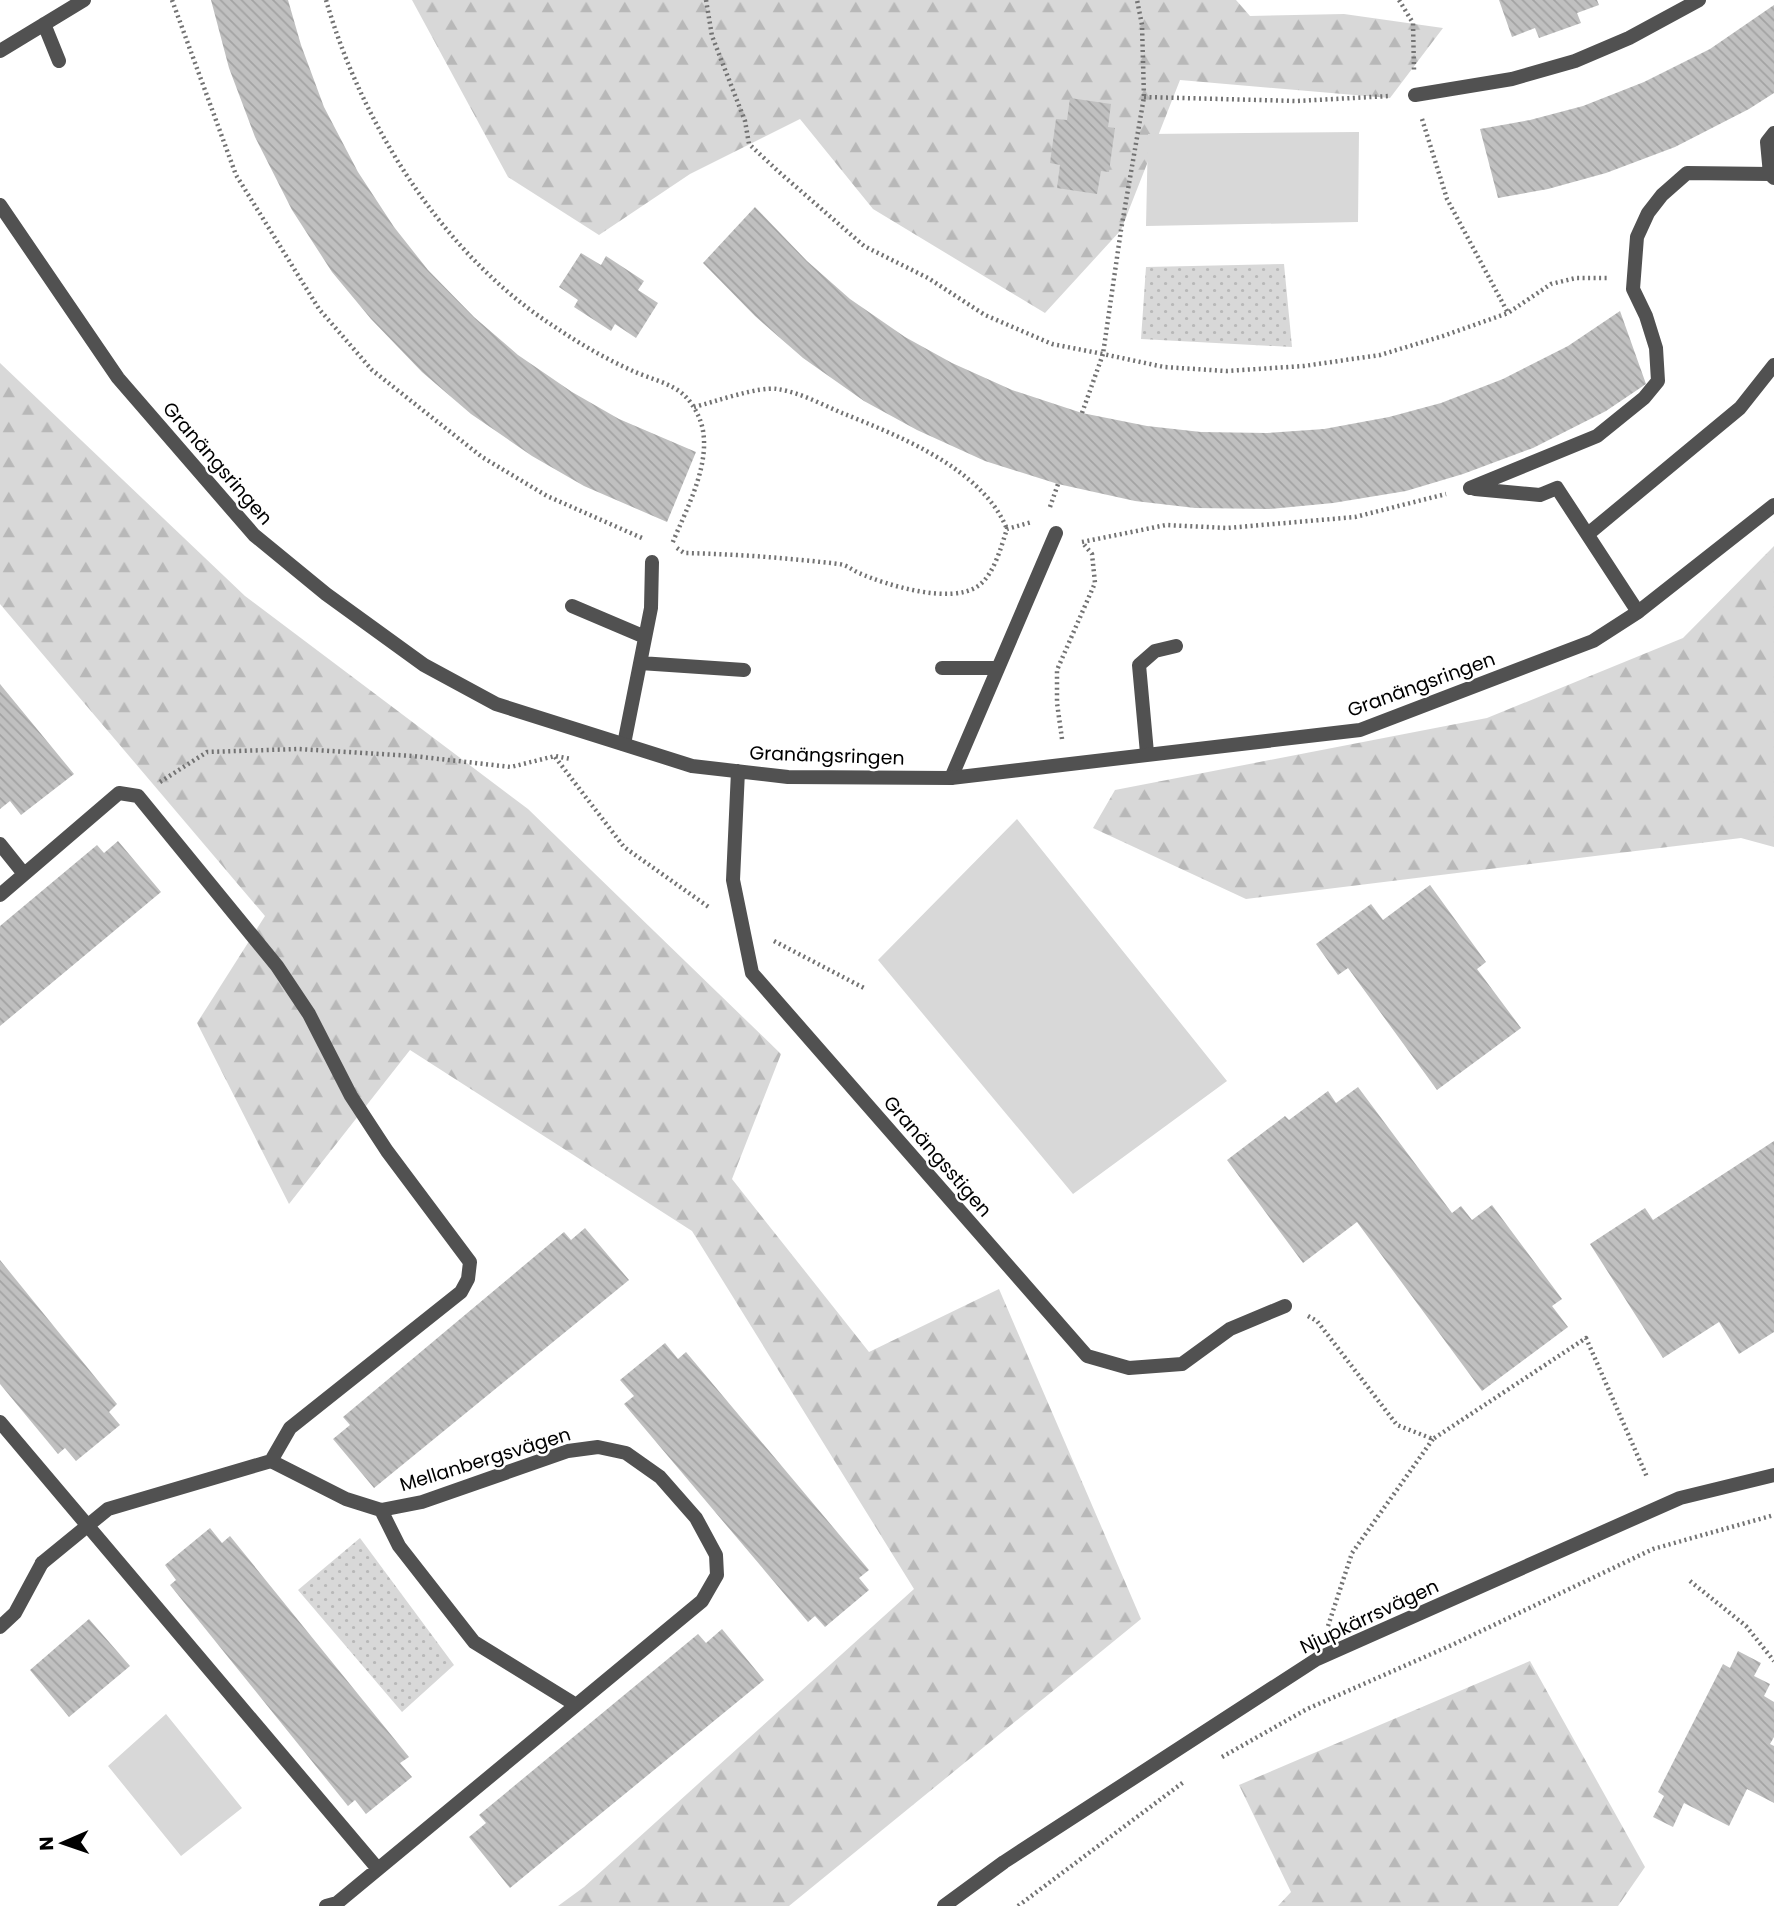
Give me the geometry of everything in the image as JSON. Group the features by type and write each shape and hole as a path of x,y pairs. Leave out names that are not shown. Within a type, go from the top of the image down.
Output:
{"street":[{"path":"0,51 84,0"},
{"path":"1415,95 1512,79 1575,61 1629,38 1699,0"},
{"path":"44,24 58,61"},
{"path":"1471,488 1597,436 1644,398 1658,381 1656,348 1646,316 1633,289 1637,237 1648,213 1662,195 1687,173 1772,176 1767,142 1774,133"},
{"name":"Granängsringen","path":"0,205 118,378 254,535 326,594 424,666 496,705 692,766 788,777 951,778 1360,730 1593,641 1637,612 1774,505"},
{"path":"1588,534 1740,408 1774,365"},
{"path":"1471,488 1540,495 1557,488 1637,612"},
{"path":"951,778 1056,533"},
{"path":"624,744 651,608 652,562"},
{"path":"572,606 645,637"},
{"path":"1147,753 1139,665 1155,651 1176,646"},
{"path":"640,663 744,670"},
{"path":"942,668 998,668"},
{"name":"Granängsstigen","path":"738,771 733,880 752,973 1087,1356 1129,1368 1182,1364 1230,1329 1285,1306"},
{"path":"0,895 119,793 138,796 277,966 309,1014 358,1107 387,1151 470,1262 468,1279 461,1292 290,1428 271,1461 108,1508 42,1563 15,1613 0,1627"},
{"path":"0,844 24,874"},
{"path":"0,1422 379,1869"},
{"name":"Mellanbergsvägen","path":"271,1461 346,1499 381,1510 422,1502 568,1451 598,1447 626,1453 660,1477 695,1518 716,1555 717,1575 702,1601 379,1869 337,1903 326,1906"},
{"name":"Njupkärrsvägen","path":"944,1906 1004,1862 1317,1659 1680,1499 1774,1475"},
{"name":"Mellanbergsvägen","path":"381,1510 399,1546 474,1642 576,1705"}],"path":[{"path":"172,0 236,175 319,309 372,370 482,457 547,496 652,543"},
{"path":"326,0 337,39 383,136 449,233 479,267 552,326 593,351 673,387 694,407 699,417 704,452 700,476 672,545"},
{"path":"706,0 712,36 746,121 750,144 864,246 928,278 985,315 1052,344 1164,367 1226,371 1304,366 1380,355 1508,313 1551,284 1576,278 1606,277 1633,289"},
{"path":"1082,413 1103,355 1144,97 1142,25 1137,0"},
{"path":"1399,0 1413,23 1415,95 1447,199 1508,313"},
{"path":"1144,97 1297,101 1415,95"},
{"path":"660,541 684,553 843,564 859,573 915,590 959,594 977,587 987,577 1007,529 1000,512 977,487 942,460 905,440 803,396 775,388 694,407"},
{"path":"1046,518 1058,484"},
{"path":"1082,542 1166,525 1227,528 1355,517 1471,488"},
{"path":"1007,529 1033,522"},
{"path":"1056,533 1074,536 1092,554 1095,583 1057,670 1057,703 1065,764"},
{"path":"138,796 207,752 298,749 413,756 510,767 555,756 581,760"},
{"path":"555,756 624,847 699,902 864,988"},
{"path":"1285,1306 1317,1321 1397,1425 1433,1439"},
{"path":"1317,1659 1352,1553 1433,1439 1586,1338 1647,1476"},
{"path":"1217,1759 1307,1709 1454,1644 1653,1549 1774,1515"},
{"path":"1690,1581 1746,1626 1774,1661"},
{"path":"1018,1906 1185,1780"}],"green space":[{"path":"412,0 1236,0 1250,16 1344,14 1443,28 1390,98 1180,80 1121,230 1045,313 873,209 800,119 690,174 599,235 508,177"},
{"path":"1359,132 1358,222 1146,226 1148,134"},
{"path":"1284,264 1292,347 1141,339 1146,267"},
{"path":"0,363 245,596 528,809 781,1054 732,1179 869,1352 999,1289 1141,1619 789,1906 558,1906 584,1887 914,1589 692,1231 410,1050 289,1204 197,1023 265,916 0,604"},
{"path":"1774,546 1774,847 1741,838 1246,899 1093,828 1115,790 1487,718 1683,638"},
{"path":"1017,819 1227,1081 1073,1194 878,960"},
{"path":"360,1538 454,1665 402,1712 298,1590"},
{"path":"1530,1661 1645,1867 1618,1906 1278,1906 1291,1892 1239,1785"},
{"path":"166,1714 242,1808 181,1856 108,1766"}],"building":[{"path":"211,0 288,0 324,107 358,172 394,227 428,270 474,317 518,355 572,392 619,419 696,452 667,522 584,486 532,456 471,414 422,372 371,319 332,272 292,210 255,137 229,68"},
{"path":"1499,0 1597,0 1599,5 1577,13 1581,23 1539,38 1535,28 1512,37"},
{"path":"1774,5 1774,93 1675,147 1606,173 1548,189 1498,198 1480,129 1530,120 1583,106 1644,82 1710,49"},
{"path":"1070,98 1111,104 1108,127 1115,128 1109,172 1101,171 1097,194 1057,188 1060,165 1050,163 1056,119 1067,120"},
{"path":"755,207 807,261 850,299 905,337 952,363 1012,390 1082,413 1147,426 1201,432 1267,433 1324,429 1389,417 1441,403 1503,379 1568,346 1620,311 1646,384 1606,411 1533,448 1463,474 1406,491 1333,503 1269,509 1195,508 1135,501 1058,484 985,461 917,430 864,401 803,358 755,316 703,263"},
{"path":"581,253 601,265 606,256 644,281 638,290 658,303 636,338 615,324 611,331 574,307 578,300 559,287"},
{"path":"0,684 74,774 21,815 10,801 0,809"},
{"path":"118,841 161,892 0,1026 0,926 97,845 104,853"},
{"path":"1430,885 1486,962 1477,969 1521,1028 1437,1090 1348,968 1338,975 1316,944 1371,904 1383,920"},
{"path":"1358,1087 1452,1213 1461,1206 1472,1220 1492,1205 1562,1299 1552,1306 1568,1327 1482,1391 1357,1222 1303,1263 1227,1160 1285,1116 1289,1120 1328,1091 1336,1103"},
{"path":"1774,1141 1774,1332 1739,1354 1719,1322 1663,1358 1590,1244 1645,1208 1653,1220"},
{"path":"585,1228 629,1280 374,1488 333,1439 350,1425 343,1417 564,1232 571,1240"},
{"path":"0,1260 117,1404 109,1412 120,1425 76,1461 65,1448 58,1454 0,1384"},
{"path":"665,1343 678,1359 686,1352 869,1570 859,1578 869,1590 825,1627 815,1616 808,1622 624,1404 634,1396 620,1380"},
{"path":"210,1528 222,1543 230,1536 409,1757 400,1763 412,1777 366,1814 355,1800 348,1806 170,1585 176,1580 165,1565"},
{"path":"89,1619 130,1666 69,1717 30,1670"},
{"path":"722,1629 764,1680 510,1888 469,1837 486,1823 479,1815 698,1634 706,1643"},
{"path":"1738,1651 1761,1663 1754,1676 1770,1684 1764,1696 1774,1702 1774,1737 1770,1744 1774,1746 1774,1803 1747,1789 1729,1826 1684,1803 1673,1827 1653,1817 1664,1796 1658,1792 1723,1664 1730,1668"}]}
